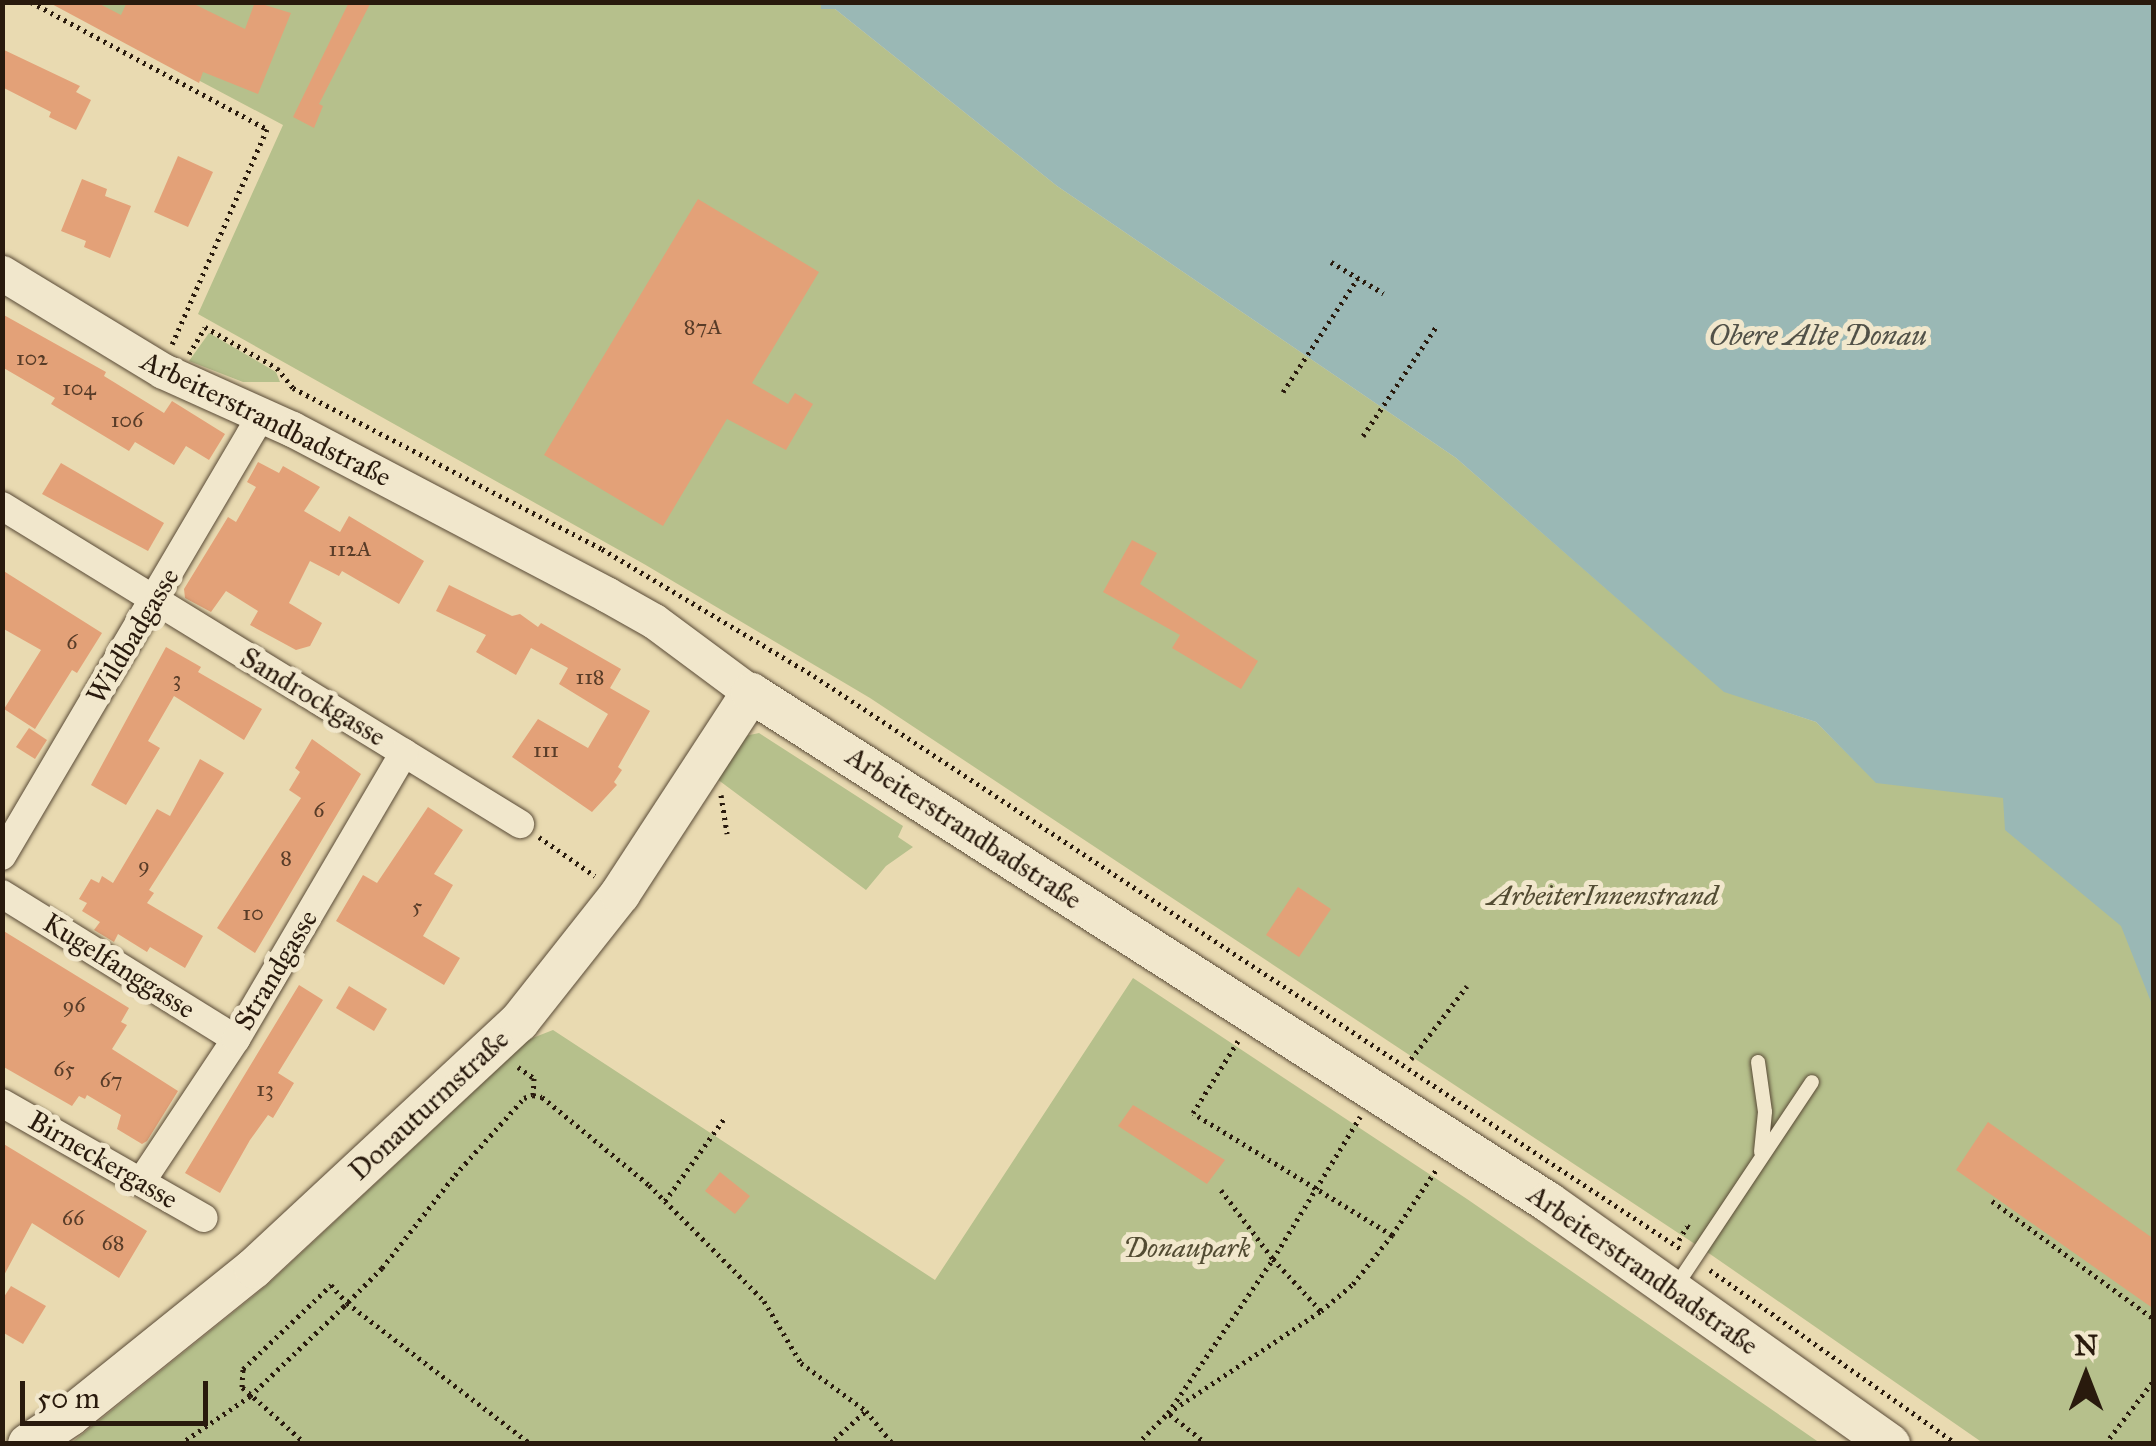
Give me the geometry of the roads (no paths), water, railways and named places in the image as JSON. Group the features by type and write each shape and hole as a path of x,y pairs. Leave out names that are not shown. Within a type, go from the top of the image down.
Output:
{"main road":[{"name":"Donauturmstraße","path":"28,1444 70,1416 254,1268 519,1022 620,894 751,693"},
{"name":"Arbeiterstrandbadstraße","path":"751,693 1455,1142 1683,1274 1890,1444"}],"street":[{"name":"Arbeiterstrandbadstraße","path":"2,273 163,372 261,416 654,621 751,693"},
{"name":"Wildbadgasse","path":"2,856 261,416"},
{"name":"Sandrockgasse","path":"2,506 520,824"},
{"name":"Strandgasse","path":"141,1182 236,1038 404,752"},
{"name":"Kugelfanggasse","path":"2,894 236,1038"},
{"name":"Birneckergasse","path":"2,1102 204,1218"}],"lane":[{"path":"1758,1062 1766,1112 1761,1158"},
{"path":"1683,1274 1812,1082"}],"water":[{"name":"Obere Alte Donau","path":"821,3 2153,3 2153,1007 2121,926 2005,830 2003,798 1876,783 1816,722 1724,692 1456,458 1057,186 835,9 821,9"}],"park label":[{"name":"ArbeiterInnenstrand","path":"1603,896"},
{"name":"Donaupark","path":"1187,1248"}]}
